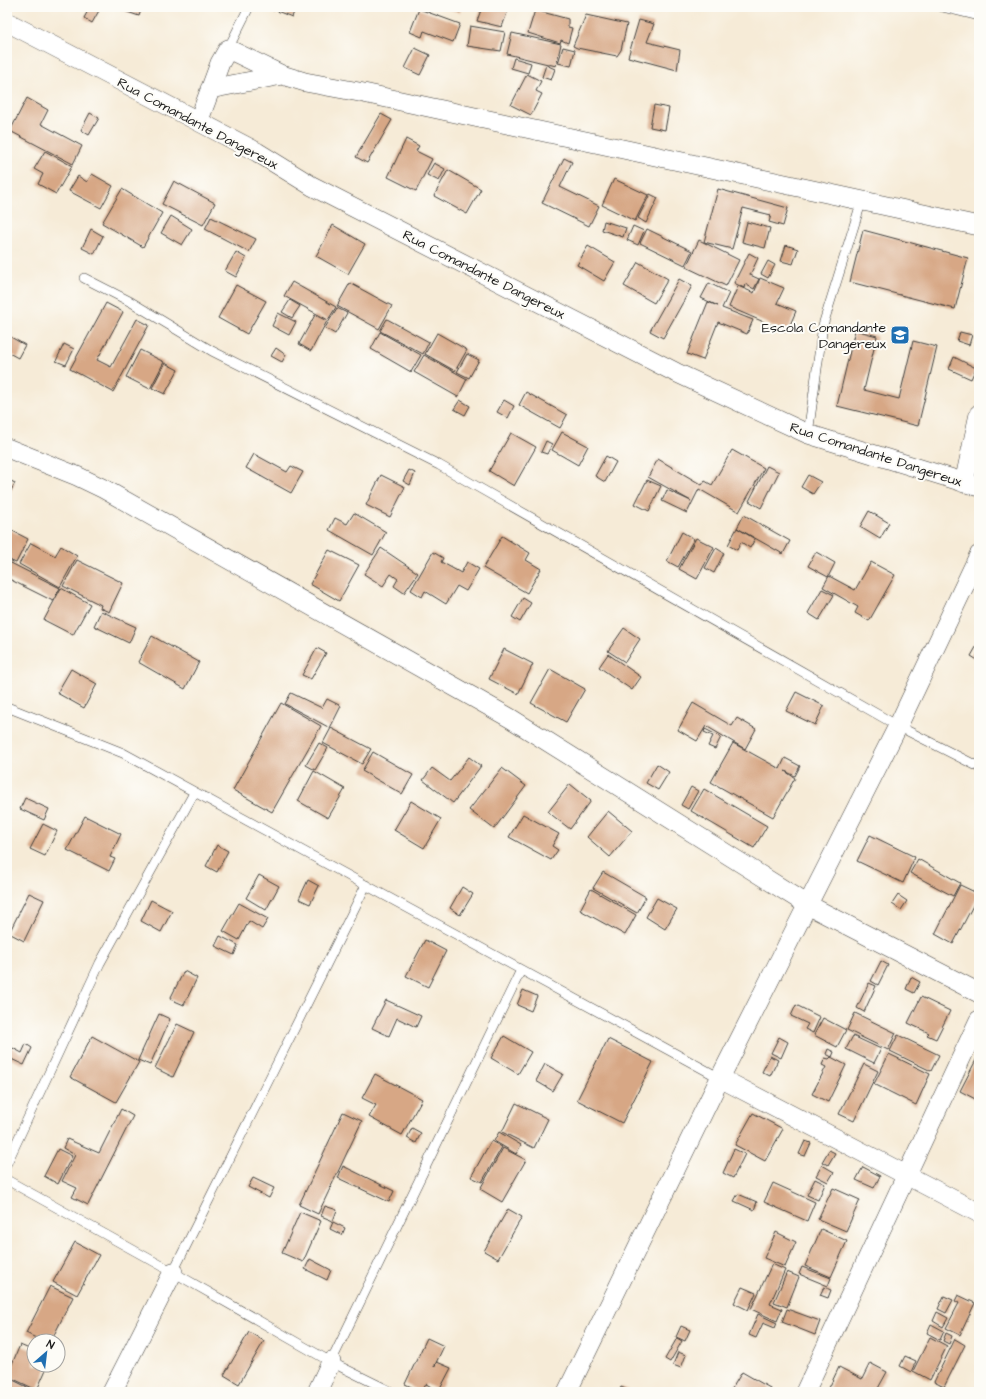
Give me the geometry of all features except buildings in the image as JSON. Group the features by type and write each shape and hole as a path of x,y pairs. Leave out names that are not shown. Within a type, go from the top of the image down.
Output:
{"street":[{"name":"Rua Comandante Dangereux","path":"7,22 199,120 257,152 312,186 675,372 808,434 972,485"},
{"path":"199,120 220,63 228,49 282,74 305,82 979,226"},
{"path":"210,89 282,74"},
{"path":"972,485 979,414"},
{"path":"7,448 77,476 104,489 510,718 808,905 979,993"},
{"path":"567,1392 720,1078 898,726 979,555"},
{"path":"805,1392 979,1020"},
{"path":"720,1078 979,1213"},
{"path":"112,1392 173,1272"},
{"path":"318,1392 331,1362"}],"lane":[{"path":"228,49 249,7"},
{"path":"942,7 979,16"},
{"path":"808,434 823,325 862,200"},
{"path":"84,278 131,302 212,351 439,465 898,726 979,767"},
{"path":"7,707 123,753 720,1078"},
{"path":"7,1164 100,963 194,793"},
{"path":"173,1272 366,884"},
{"path":"331,1362 521,970"},
{"path":"7,1180 331,1362 392,1392"}],"place":[{"name":"Escola Comandante Dangereux","path":"900,335"}]}
